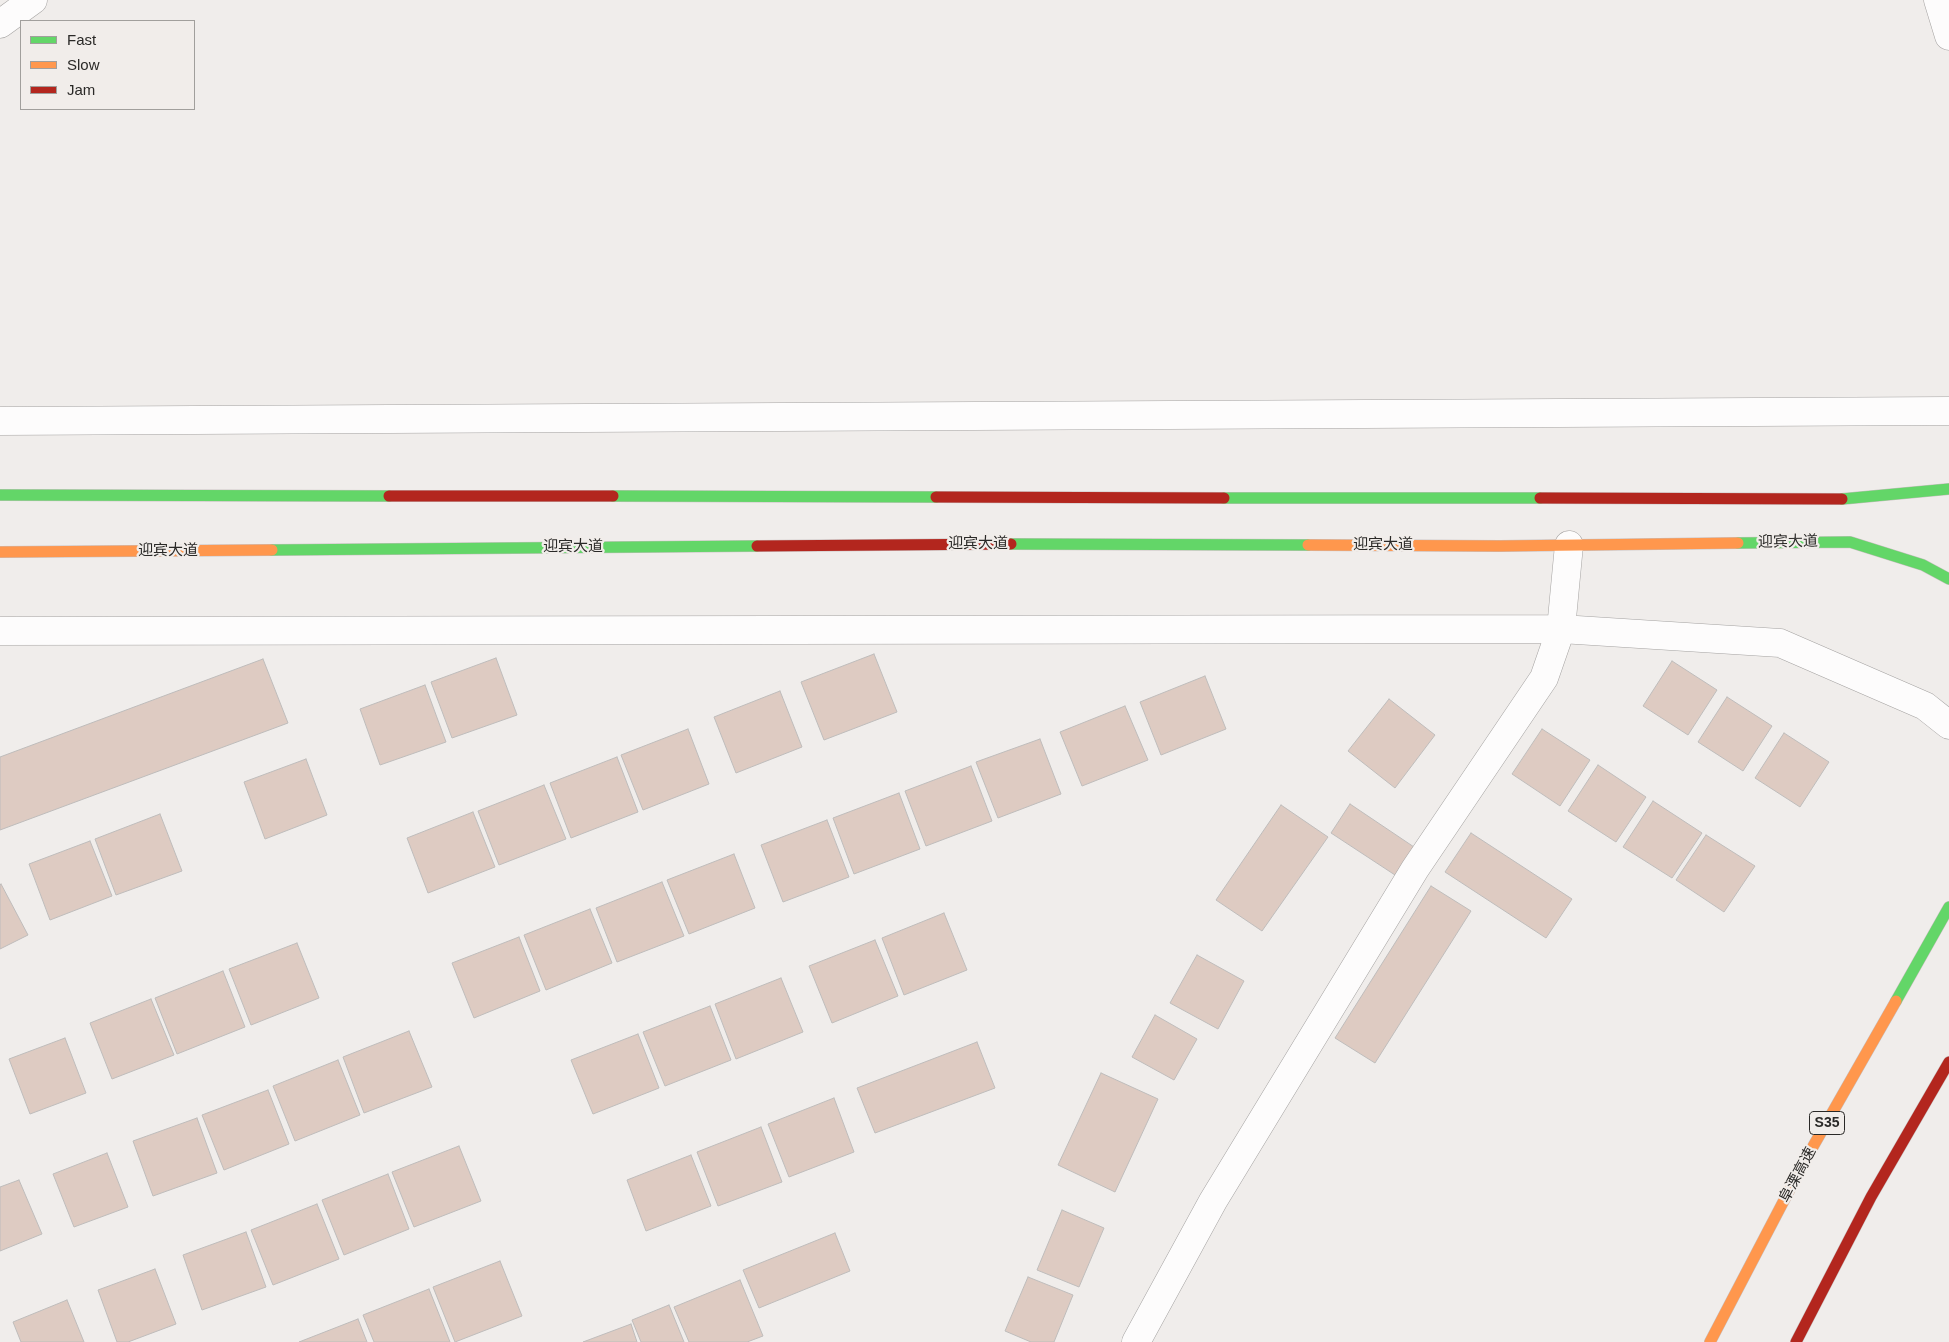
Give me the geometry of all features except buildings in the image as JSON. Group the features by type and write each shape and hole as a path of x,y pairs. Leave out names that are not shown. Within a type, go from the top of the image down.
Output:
{"main road":[{"path":"0,495 1850,499 1949,489"},
{"name":"迎宾大道","path":"0,552 1094,543 1569,545 1850,542 1923,565 1949,579"},
{"name":"阜溧高速","path":"1710,1342 1803,1164 1949,907"},
{"path":"1796,1342 1871,1197 1949,1062"}],"street":[{"path":"0,24 33,0"},
{"path":"1938,0 1949,36"},
{"path":"0,421 1949,411"},
{"path":"1136,1342 1213,1201 1415,869 1544,678 1561,629 1569,545"},
{"path":"0,631 1561,629 1780,643 1925,706 1949,725"}],"traffic: fast":[{"path":"1842,499 1949,489"},
{"path":"0,495 389,496"},
{"path":"613,496 936,497"},
{"path":"1224,498 1540,498"},
{"path":"1738,543 1850,542 1923,565 1949,579"},
{"path":"1011,544 1308,545"},
{"path":"272,550 757,546"},
{"path":"1896,1001 1949,907"}],"traffic: slow":[{"path":"1308,545 1500,546 1738,543"},
{"path":"0,552 272,550"},
{"path":"1710,1342 1803,1164 1896,1001"}],"traffic: jam":[{"path":"389,496 613,496"},
{"path":"936,497 1224,498"},
{"path":"1540,498 1842,499"},
{"path":"757,546 1011,544"},
{"path":"1796,1342 1871,1197 1949,1062"}]}
